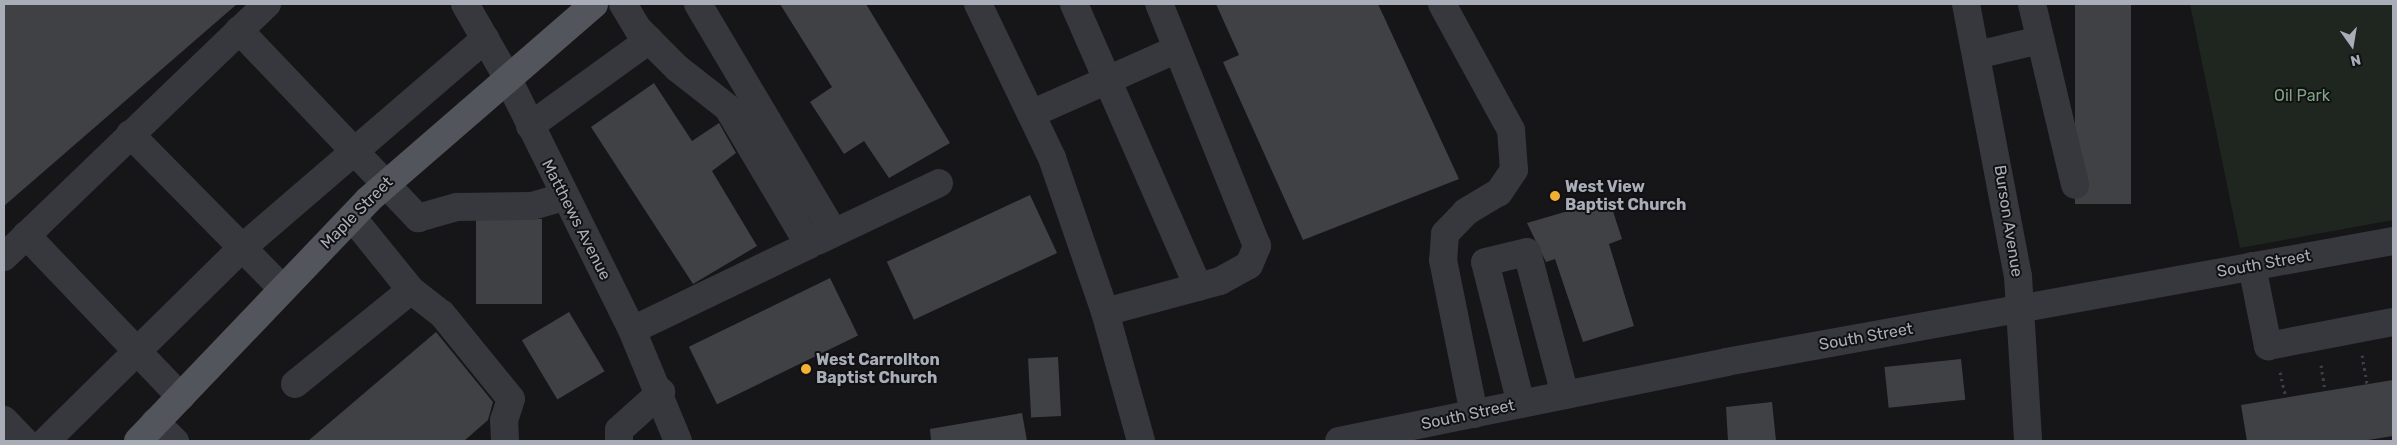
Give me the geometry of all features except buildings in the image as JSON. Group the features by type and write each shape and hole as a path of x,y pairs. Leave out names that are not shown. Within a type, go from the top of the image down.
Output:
{"main road":[{"name":"Maple Street","path":"146,432 282,288 384,186 507,77 594,4"}],"street":[{"path":"4,257 266,4"},
{"name":"Matthews Avenue","path":"465,4 507,77 563,196 632,330 661,392 678,441"},
{"path":"623,4 649,40 728,108 809,244"},
{"path":"698,4 834,233"},
{"path":"978,4 1052,158 1105,312 1141,441"},
{"path":"1074,4 1198,287"},
{"path":"1105,312 1220,281 1249,265 1257,246 1159,4"},
{"path":"1442,4 1510,130 1514,170 1500,192 1466,212 1445,234 1443,260 1474,414"},
{"name":"Burson Avenue","path":"1966,4 2010,216 2020,310 2028,441"},
{"path":"2032,4 2075,184"},
{"path":"239,30 384,186 418,218 457,207 532,206 563,196"},
{"path":"46,441 242,248 351,150 485,39"},
{"path":"530,126 649,40"},
{"path":"1977,55 2040,40"},
{"path":"1031,114 1177,49"},
{"path":"130,134 282,288"},
{"path":"632,330 939,183"},
{"path":"352,217 412,290 442,314 511,399 505,441"},
{"path":"26,235 181,397"},
{"name":"South Street","path":"1340,441 1565,395 2393,240"},
{"path":"1521,404 1485,262 1527,252 1565,395"},
{"path":"2252,266 2268,346 2393,322"},
{"path":"295,384 412,290"},
{"path":"619,441 620,430 661,392"},
{"path":"4,420 24,441"},
{"path":"146,432 175,441"}],"green space":[{"name":"Oil Park","path":"2190,4 2393,4 2393,220 2240,248"}],"place":[{"name":"West View Baptist Church","path":"1555,196"},
{"name":"West Carrollton Baptist Church","path":"806,369"}]}
